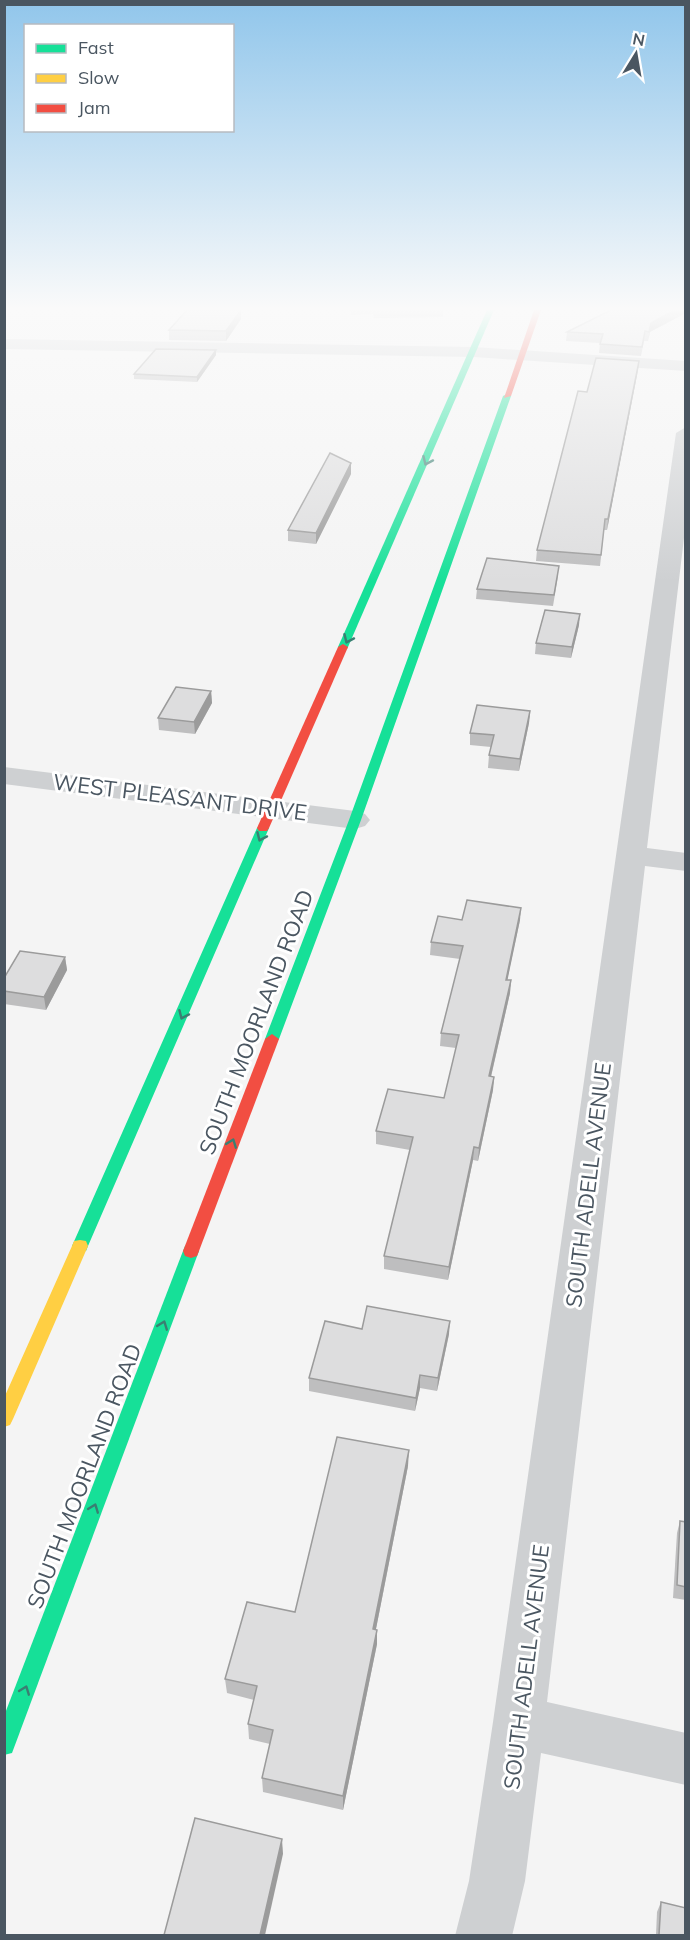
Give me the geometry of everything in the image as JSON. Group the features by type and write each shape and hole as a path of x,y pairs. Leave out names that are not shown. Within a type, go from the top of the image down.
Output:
{"main road":[{"path":"4,1419 453,401"},
{"name":"SOUTH MOORLAND ROAD","path":"4,1745 355,820 505,401"}],"street":[{"name":"SOUTH ADELL AVENUE","path":"483,1935 497,1881 519,1722 631,855 682,499 686,433"},
{"name":"WEST PLEASANT DRIVE","path":"4,775 355,820"},
{"path":"631,855 686,862"},
{"path":"519,1722 686,1759"}],"building":[{"path":"576,401 631,401 608,519 605,519 601,555 537,550"},
{"path":"330,453 351,463 316,533 288,530"},
{"path":"487,558 559,566 554,595 477,589"},
{"path":"545,610 580,614 572,647 536,643"},
{"path":"176,687 211,691 194,722 158,718"},
{"path":"477,705 530,711 520,759 489,755 494,735 470,733"},
{"path":"467,900 521,908 506,980 511,980 489,1076 494,1077 479,1148 474,1147 449,1267 384,1256 413,1137 376,1131 388,1089 444,1098 459,1035 441,1033 463,946 431,942 438,916 462,920"},
{"path":"20,951 65,957 44,997 4,991 4,978"},
{"path":"367,1306 450,1321 438,1378 420,1375 416,1398 309,1378 325,1321 362,1329"},
{"path":"337,1437 409,1450 373,1629 377,1630 343,1796 262,1778 273,1730 248,1724 257,1686 225,1679 247,1602 295,1612"},
{"path":"680,1521 686,1522 686,1587 677,1585"},
{"path":"195,1818 282,1839 260,1935 164,1935"},
{"path":"661,1902 686,1908 686,1935 659,1935"}],"traffic: fast":[{"path":"343,647 451,401"},
{"path":"272,1039 355,820 505,401"},
{"path":"80,1246 263,828"},
{"path":"4,1745 191,1251"}],"traffic: slow":[{"path":"4,1419 80,1246"}],"traffic: jam":[{"path":"263,828 343,647"},
{"path":"191,1251 272,1039"}]}
